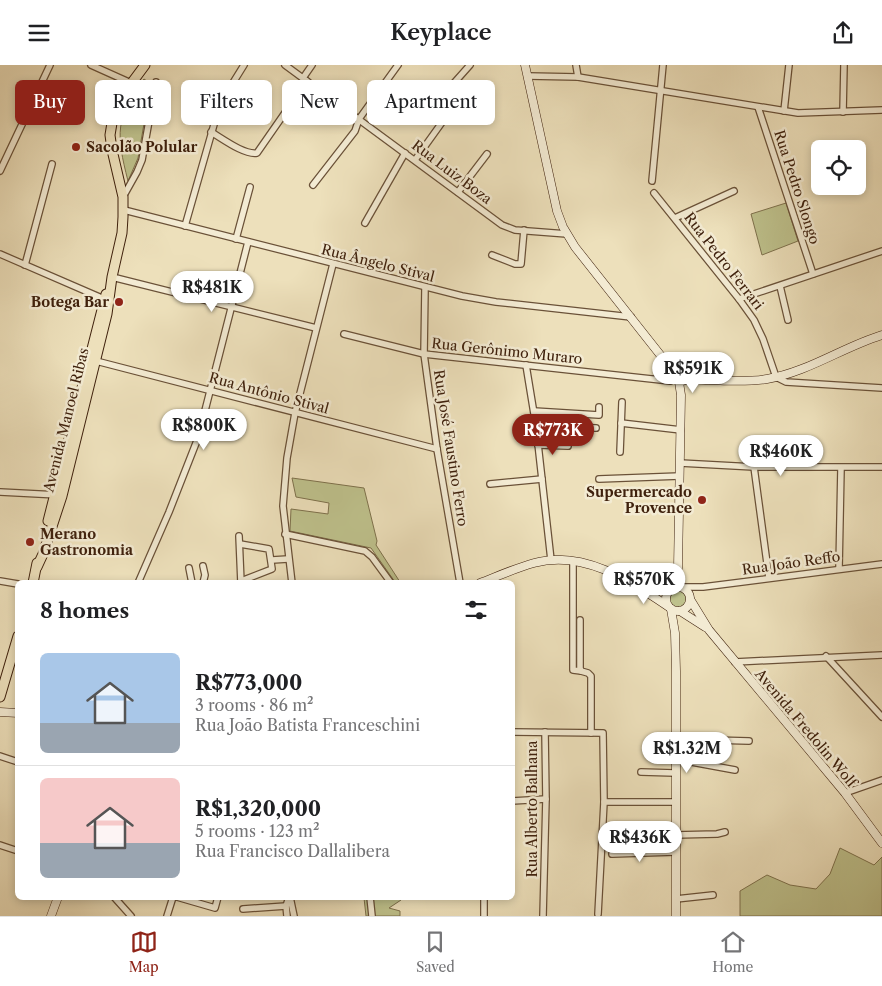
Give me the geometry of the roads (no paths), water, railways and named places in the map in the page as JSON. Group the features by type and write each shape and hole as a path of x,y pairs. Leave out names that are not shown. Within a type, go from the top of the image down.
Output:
{"main road":[{"name":"Avenida Manoel Ribas","path":"133,80 145,65"},
{"name":"Avenida Manoel Ribas","path":"34,580 36,567 43,554 104,299 112,277 122,233 123,197 112,150 110,135 112,125"},
{"name":"Avenida Manoel Ribas","path":"58,495 109,309 112,277"},
{"path":"0,697 15,646"}],"street":[{"path":"0,171 50,65"},
{"path":"90,65 124,80"},
{"path":"186,226 211,132 222,104 244,65"},
{"name":"Rua Luiz Boza","path":"285,65 502,225 511,229 566,234"},
{"path":"211,132 244,151 257,153 312,65"},
{"path":"313,185 355,131 359,119 398,65"},
{"path":"457,80 470,65"},
{"path":"525,65 557,211 566,234 679,381 681,430 678,568 666,596 674,609 676,916"},
{"path":"576,65 578,77"},
{"path":"652,181 663,65"},
{"path":"784,111 789,65"},
{"path":"843,112 844,65"},
{"path":"528,76 578,77 804,113 882,110"},
{"name":"Rua Pedro Slongo","path":"758,107 813,275"},
{"path":"123,197 138,172 148,125"},
{"path":"415,160 440,125"},
{"path":"365,223 405,153"},
{"path":"458,192 487,154"},
{"path":"25,265 52,164"},
{"path":"236,239 250,187"},
{"path":"674,218 734,191"},
{"name":"Rua Pedro Ferrari","path":"654,193 739,299 758,328 776,377"},
{"name":"Rua Ângelo Stival","path":"124,210 425,288 480,300 631,317"},
{"path":"492,255 514,264 521,264 524,230"},
{"path":"139,580 194,451 248,242"},
{"path":"739,299 882,251"},
{"path":"0,254 104,299"},
{"path":"292,580 283,506 285,473 295,413 333,264"},
{"path":"112,277 316,328"},
{"path":"780,286 788,320"},
{"name":"Rua José Faustino Ferro","path":"425,288 424,354 437,449 459,580"},
{"name":"Rua Gerônimo Muraro","path":"344,335 424,354 670,381"},
{"path":"679,381 691,383 707,380 754,380 776,377 820,362 855,344 882,335"},
{"name":"Rua Antônio Stival","path":"96,361 437,449"},
{"path":"526,365 536,426 550,561"},
{"path":"800,383 801,369"},
{"path":"776,377 782,381 800,383 882,388"},
{"path":"620,452 622,402"},
{"path":"534,411 599,415 599,407"},
{"path":"621,423 681,430"},
{"path":"536,426 596,428"},
{"path":"538,445 568,446"},
{"path":"680,463 754,467 882,467"},
{"path":"754,467 769,578"},
{"path":"839,569 841,468"},
{"path":"599,479 680,476"},
{"path":"490,484 542,479"},
{"path":"0,492 58,495"},
{"path":"285,534 365,551 372,557 389,580"},
{"path":"239,536 241,580"},
{"path":"240,545 269,549 272,560 272,569 246,580"},
{"path":"272,560 288,559"},
{"path":"573,561 573,670 588,673 591,676 591,733"},
{"path":"488,580 534,563 573,561 602,569 633,583 671,588 687,593 687,607 674,609"},
{"name":"Rua João Reffo","path":"687,593 703,587 882,564"},
{"path":"204,566 204,580"},
{"name":"Avenida Fredolin Wolf","path":"678,568 687,593 709,630 845,793 882,843"},
{"path":"189,569 191,580"},
{"path":"0,581 15,584"},
{"name":"Avenida Fredolin Wolf","path":"633,583 709,630"},
{"path":"580,619 581,671"},
{"path":"735,661 882,655"},
{"path":"826,656 882,717"},
{"path":"0,712 15,713"},
{"path":"515,732 603,733 604,802 598,915"},
{"name":"Rua Alberto Balhana","path":"543,916 546,799 545,732"},
{"path":"676,739 749,741"},
{"path":"0,756 15,761"},
{"path":"675,759 735,770"},
{"path":"641,771 675,773"},
{"path":"845,793 882,780"},
{"path":"515,801 546,799"},
{"path":"604,802 675,802"},
{"path":"676,835 717,835 725,833"},
{"path":"0,845 15,850"},
{"path":"612,853 676,851"},
{"path":"676,899 713,895"},
{"path":"51,916 57,900"},
{"path":"117,900 132,916"},
{"path":"167,916 174,900"},
{"path":"186,900 215,908 217,900"},
{"path":"287,916 286,906 289,900"},
{"path":"291,900 294,916"},
{"path":"370,900 372,916"},
{"path":"484,900 484,916"},
{"path":"243,909 286,906"}],"place":[{"name":"Sacolão Polular","path":"76,147"},
{"name":"Botega Bar","path":"119,302"},
{"name":"Supermercado Provence","path":"702,500"},
{"name":"Merano Gastronomia","path":"30,542"}]}
